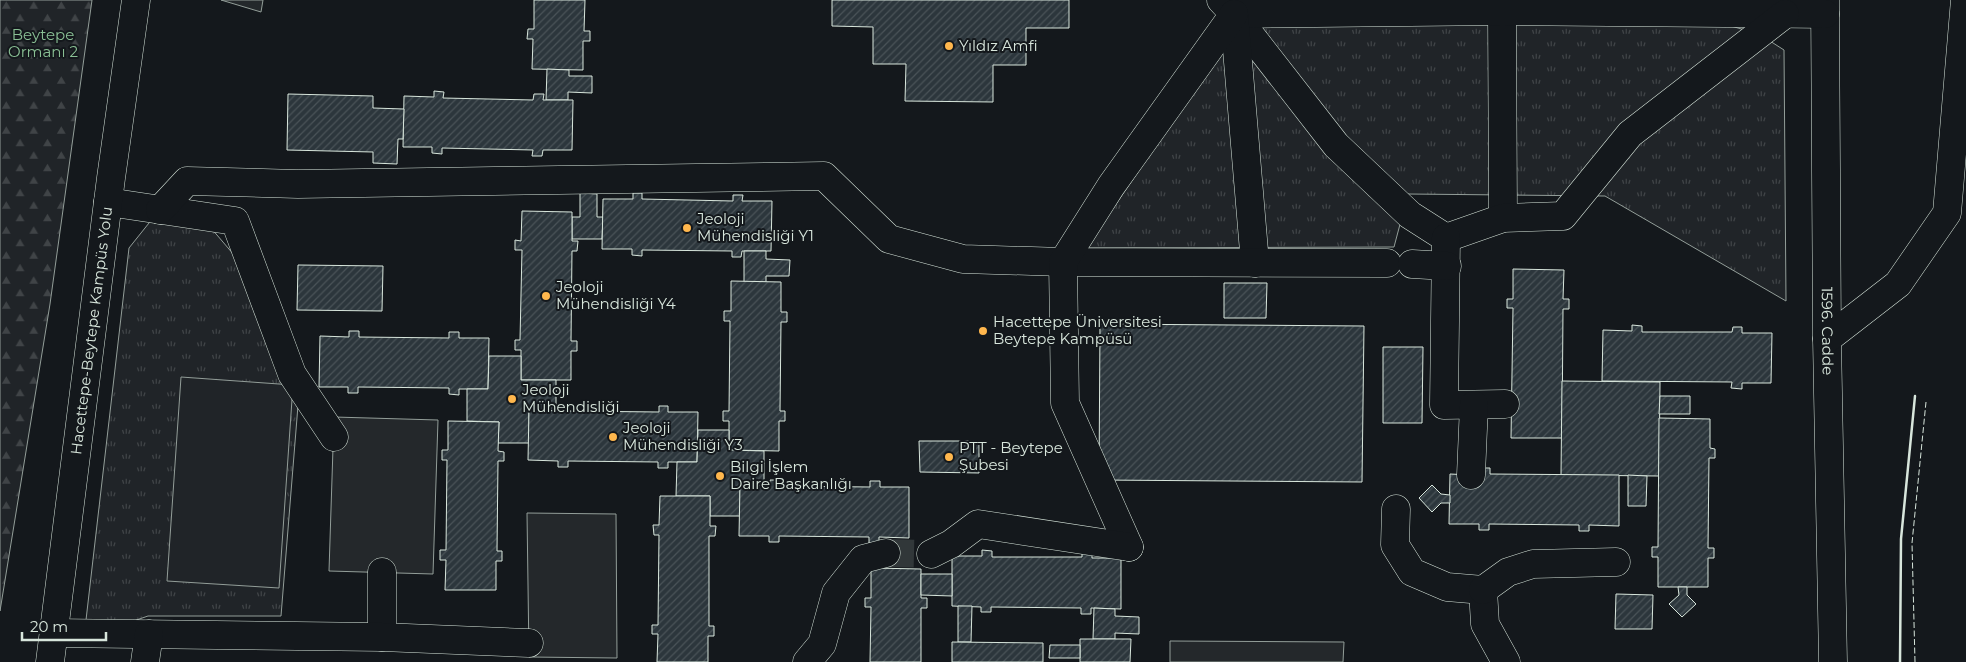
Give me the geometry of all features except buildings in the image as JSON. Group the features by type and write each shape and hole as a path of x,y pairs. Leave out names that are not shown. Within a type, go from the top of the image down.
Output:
{"street":[{"name":"Hacettepe-Beytepe Kampüs Yolu","path":"50,662 108,202 136,0"},
{"path":"1827,340 1898,284 1947,213 1965,0"},
{"path":"1227,7 1784,14 1825,7"},
{"path":"1227,7 1336,145 1410,215 1446,238"},
{"path":"931,554 951,544 978,524 1129,548 1065,403 1063,262 1227,7"},
{"path":"1227,7 1255,263"},
{"name":"1596. Cadde","path":"1825,7 1827,340 1833,662"},
{"path":"1502,11 1503,218"},
{"path":"1446,238 1503,218 1564,216 1630,134 1784,14"},
{"path":"160,210 187,181 298,184 824,176 889,239 963,259 1063,262 1400,263 1447,266"},
{"path":"108,202 235,221 292,374 334,437"},
{"path":"1446,238 1444,405 1505,404"},
{"path":"1470,475 1474,405"},
{"path":"1396,509 1395,545 1412,572 1447,587 1483,590 1508,572 1533,564 1616,562"},
{"path":"807,662 822,644 836,593 863,559 886,553"},
{"path":"382,572 382,637"},
{"path":"1483,590 1486,624 1506,662"},
{"path":"54,633 382,637 529,643"},
{"path":"145,662 149,634"}],"green space":[{"name":"Beytepe Ormanı 2","path":"0,0 92,0 50,304 0,611"},
{"path":"1263,22 1731,26 1759,34 1784,50 1786,301 1605,196 1408,194 1394,247 1086,248 1224,46"},
{"path":"153,218 211,228 246,269 299,393 281,616 148,616 128,623 86,620 129,248"},
{"path":"181,377 293,385 279,588 167,581"}],"shaded area":[{"path":"221,0 263,0 261,12"},
{"path":"334,417 438,420 433,574 329,571"},
{"path":"527,513 616,514 617,658 529,657"},
{"path":"1170,641 1344,642 1343,662 1170,662"}],"tunnel":[{"path":"886,553 931,554"}],"fence":[{"path":"1915,662 1912,543 1926,402"}],"wall":[{"path":"1900,662 1901,539 1915,396"}],"place":[{"name":"Yıldız Amfi","path":"949,46"},
{"name":"Jeoloji Mühendisliği Y1","path":"687,228"},
{"name":"Jeoloji Mühendisliği Y4","path":"546,296"},
{"name":"Hacettepe Üniversitesi Beytepe Kampüsü","path":"983,331"},
{"name":"Jeoloji Mühendisliği","path":"512,399"},
{"name":"Jeoloji Mühendisliği Y3","path":"613,437"},
{"name":"PTT - Beytepe Şubesi","path":"949,457"},
{"name":"Bilgi İşlem Daire Başkanlığı","path":"720,476"}]}
